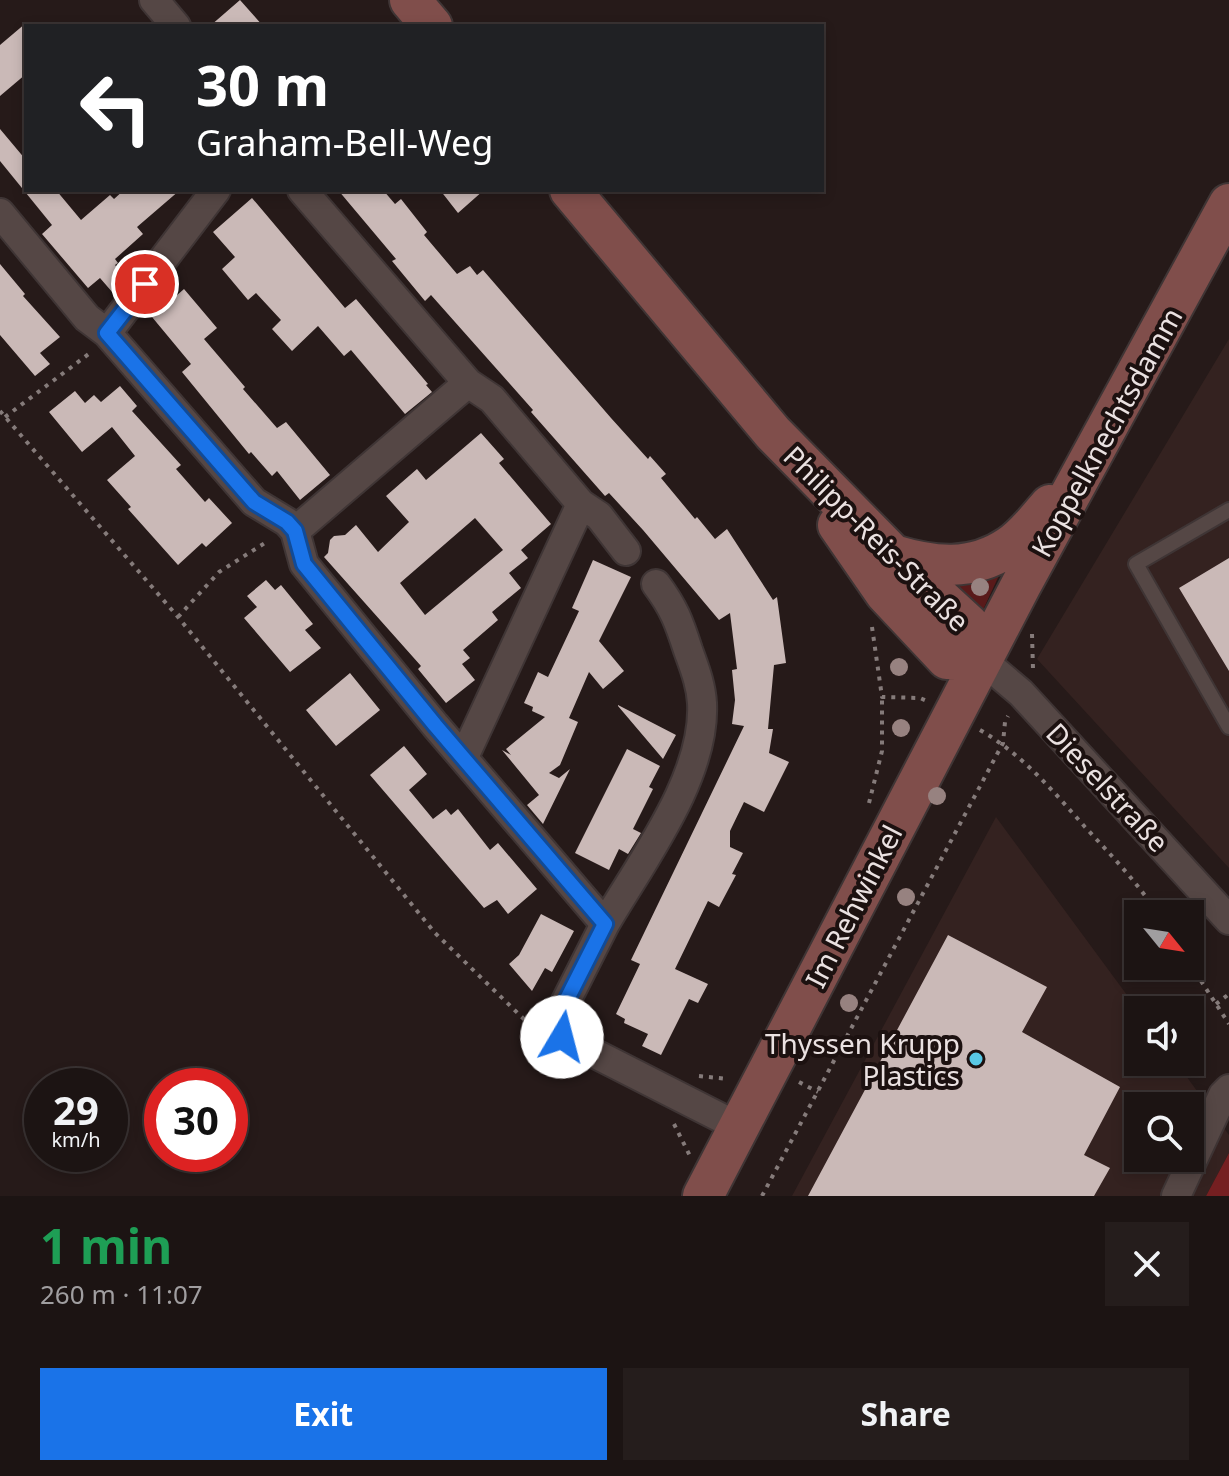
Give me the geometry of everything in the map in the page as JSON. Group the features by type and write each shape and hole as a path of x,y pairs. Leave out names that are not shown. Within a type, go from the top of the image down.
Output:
{"street":[{"path":"154,0 174,24"},
{"path":"410,0 430,24"},
{"path":"107,333 214,192"},
{"path":"304,192 468,383 492,399 581,504 599,516 626,551"},
{"name":"Philipp-Reis-Straße","path":"572,192 773,433 893,555 969,625 982,660 947,659 885,593 773,433"},
{"name":"Koppelknechtsdamm","path":"982,660 1229,204"},
{"path":"0,213 87,318 107,333 254,502 291,527 304,564 435,725 605,924"},
{"path":"291,527 468,383"},
{"path":"893,555 950,567 985,559 1010,546 1089,464"},
{"path":"464,757 581,504"},
{"path":"656,584 676,611 698,677 702,703 695,761 676,803 605,924 561,1011 562,1037 739,1127"},
{"name":"Im Rehwinkel","path":"703,1196 982,660"},
{"name":"Dieselstraße","path":"982,660 1021,693 1229,920"},
{"path":"1204,1139 1223,1095 1229,1089"},
{"path":"1204,1139 1229,1119"},
{"path":"1176,1196 1188,1172"}],"lane":[{"path":"1229,510 1136,564 1229,727"}],"path":[{"path":"5,417 76,365 107,333"},
{"path":"0,411 178,617 435,933 529,1024 541,1042"},
{"path":"178,617 219,572 291,527"},
{"path":"866,811 882,751 882,697 875,636 870,623"},
{"path":"882,697 920,698 1003,743 1022,759 1149,900"},
{"path":"762,1196 1003,743"},
{"path":"1200,980 1229,1024"},
{"path":"1216,1004 1229,994"}],"shaded area":[{"path":"1229,339 1229,868 1037,659"},
{"path":"1003,567 982,612 943,579"},
{"path":"996,817 1128,996 1124,996 1124,1076 1186,1076 1198,1092 1124,1092 1124,1172 1204,1172 1204,1101 1229,1135 1229,1153 1206,1196 792,1196"},
{"path":"1229,1153 1229,1196 1206,1196"}],"building":[{"path":"240,0 261,24 212,24"},
{"path":"24,25 24,76 0,96 0,45"},
{"path":"0,129 24,158 24,191 0,161"},
{"path":"25,192 58,192 81,220 110,195 114,199 122,192 178,192 137,227 143,234 115,259 118,263 115,265 127,279 113,293 100,278 88,288 42,234 52,225"},
{"path":"340,192 385,192 395,204 401,199 427,232 424,235 457,274 470,266 477,275 483,270 611,418 666,474 661,478 695,519 697,517 715,539 727,529 773,600 777,597 786,663 774,665 768,729 773,729 769,753 789,762 764,812 744,802 730,831 730,847 743,853 732,874 736,875 719,907 708,901 675,969 708,984 698,1003 689,999 661,1055 642,1046 648,1034 624,1023 625,1019 616,1014 640,964 631,960 744,726 732,724 735,700 732,670 737,669 730,613 719,620 609,493 605,496 431,295 425,301 392,261 396,259"},
{"path":"442,192 482,192 458,213"},
{"path":"252,198 345,308 356,299 428,384 432,392 405,414 351,350 344,356 318,326 292,351 272,329 281,320 256,293 248,300 222,269 235,257 213,232"},
{"path":"0,264 25,294 23,296 60,337 40,353 50,364 35,376 0,335"},
{"path":"184,289 217,328 204,339 245,387 243,389 277,428 286,422 330,475 300,500 277,471 272,476 251,452 249,454 182,372 191,364 152,317"},
{"path":"120,386 137,406 132,411 181,465 176,469 205,502 209,498 232,523 206,547 202,543 178,565 128,509 131,507 107,480 135,456 112,427 82,452 49,412 75,391 85,403 94,395 101,402"},
{"path":"481,433 504,459 499,463 551,524 521,550 528,558 509,573 521,588 492,612 498,620 463,650 470,658 462,664 475,680 446,703 418,669 421,666 324,557 334,536 345,535 356,525 378,552 409,522 386,496 417,469 426,480","holes":["475,518 503,550 425,615 400,583"]},
{"path":"1229,558 1229,671 1179,588"},
{"path":"593,560 631,577 599,641 624,671 603,689 589,672 569,718 578,722 560,765 549,773 559,778 570,769 543,824 527,805 539,795 502,750 511,755 506,749 545,717 524,703 538,672 548,677 579,611 572,608"},
{"path":"266,580 275,590 281,585 313,624 305,630 321,648 290,672 244,618 257,607 247,596"},
{"path":"350,673 380,710 336,746 306,710"},
{"path":"618,706 676,735 663,759"},
{"path":"404,746 427,774 409,790 433,819 446,809 451,815 458,809 490,850 498,843 537,889 508,914 497,900 484,908 370,775"},
{"path":"627,749 660,766 649,787 653,789 633,829 641,833 628,854 619,849 609,870 575,853"},
{"path":"541,914 574,931 552,972 545,968 532,991 509,964 519,955"},
{"name":"Thyssen Krupp Plastics","path":"948,935 1047,987 1022,1032 1120,1087 1084,1155 1110,1168 1094,1196 808,1196"}],"place":[{"name":"Thyssen Krupp Plastics","path":"976,1059"}],"route":[{"path":"145,284 107,333 254,502 287,522 295,531 304,564 435,725 605,924 561,1011 562,1037"}]}
